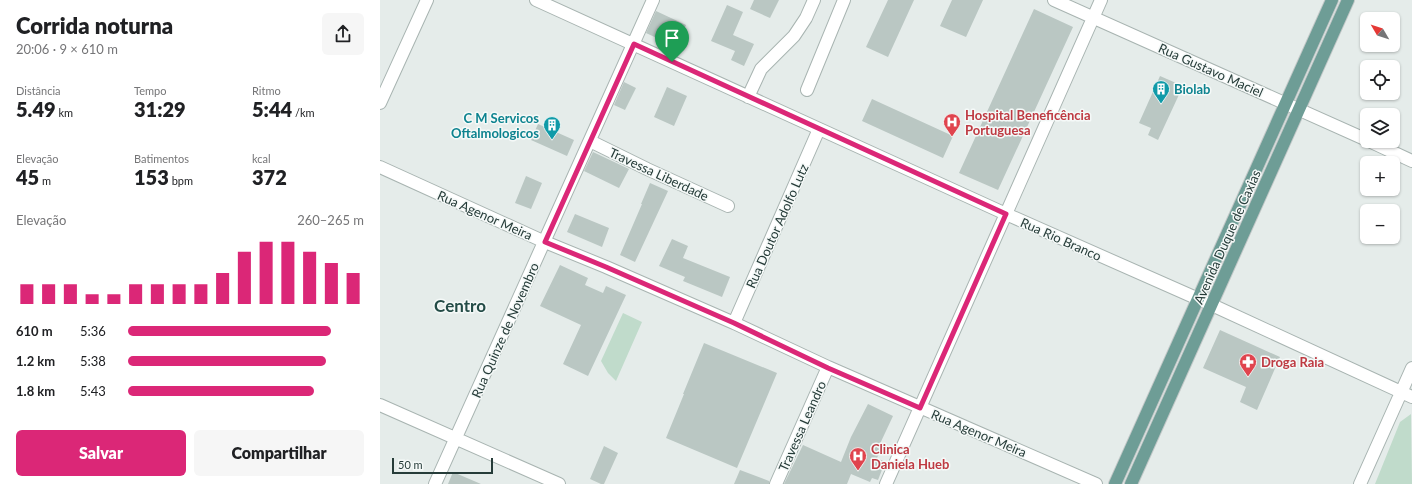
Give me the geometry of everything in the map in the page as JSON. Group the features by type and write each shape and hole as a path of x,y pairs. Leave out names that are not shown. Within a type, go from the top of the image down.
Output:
{"main road":[{"name":"Avenida Duque de Caxias","path":"1115,484 1332,0"},
{"name":"Avenida Duque de Caxias","path":"1131,484 1348,0"}],"street":[{"path":"380,103 427,0"},
{"name":"Rua Rio Branco","path":"536,0 1006,214 1212,305 1407,394"},
{"name":"Rua Quinze de Novembro","path":"435,484 653,0"},
{"path":"748,97 761,69 794,36 806,18 814,0"},
{"path":"806,90 844,0"},
{"name":"Rua Gustavo Maciel","path":"1054,0 1360,137"},
{"path":"886,484 1101,0"},
{"name":"Rua Doutor Adolfo Lutz","path":"734,323 819,129"},
{"name":"Travessa Liberdade","path":"590,141 728,206"},
{"name":"Rua Gustavo Maciel","path":"1383,148 1412,161"},
{"name":"Rua Agenor Meira","path":"380,167 545,242 734,323 828,368 1096,484"},
{"name":"Travessa Leandro","path":"776,484 828,368"},
{"path":"1360,484 1407,394 1412,368"},
{"path":"380,405 559,484"}],"green space":[{"path":"623,313 642,322 616,381 608,373 601,361"},
{"path":"1411,414 1412,484 1375,484 1400,422"}],"building":[{"path":"754,0 779,0 770,18 750,9"},
{"path":"888,0 914,0 888,57 866,47"},
{"path":"952,0 983,0 966,37 940,26"},
{"path":"727,5 743,12 733,35 754,44 744,66 731,60 735,51 711,41"},
{"path":"1034,9 1073,27 998,190 959,173"},
{"path":"656,11 686,25 676,47 646,33"},
{"name":"Biolab","path":"1160,76 1183,86 1158,140 1148,135 1151,128 1139,123"},
{"path":"624,82 636,88 625,110 614,105"},
{"path":"667,87 687,96 674,126 654,117"},
{"path":"872,99 953,136 943,158 862,121"},
{"name":"C M Servicos Oftalmologicos","path":"538,124 574,140 567,156 531,140"},
{"path":"593,152 629,169 619,188 584,171"},
{"path":"526,176 542,183 531,209 515,203"},
{"path":"650,183 668,191 635,262 620,255"},
{"path":"575,214 609,228 602,247 567,232"},
{"path":"672,239 688,246 683,258 730,277 722,297 683,281 685,277 659,266"},
{"path":"560,265 588,278 585,285 603,293 606,286 626,295 588,376 563,364 581,325 540,306"},
{"name":"Droga Raia","path":"1220,330 1280,357 1257,410 1240,402 1246,387 1203,368"},
{"path":"704,343 777,373 737,468 666,438"},
{"path":"868,404 893,416 878,448 881,449 877,458 885,462 878,480 872,478 870,482 851,474 847,484 784,484 803,445 841,462 851,437"},
{"path":"604,446 618,453 604,484 601,484 590,479"},
{"path":"740,470 769,481 769,484 734,484"},
{"path":"453,472 481,484 448,484"}],"place":[{"name":"Biolab","path":"1161,104"},
{"name":"Hospital Beneficência Portuguesa","path":"952,137"},
{"name":"C M Servicos Oftalmologicos","path":"552,140"},
{"name":"Droga Raia","path":"1248,377"},
{"name":"Clinica Daniela Hueb","path":"858,471"}],"district":[{"name":"Centro","path":"460,306"}],"route":[{"path":"634,44 672,62 1006,214 920,408 828,368 734,323 545,242 634,44"}]}
